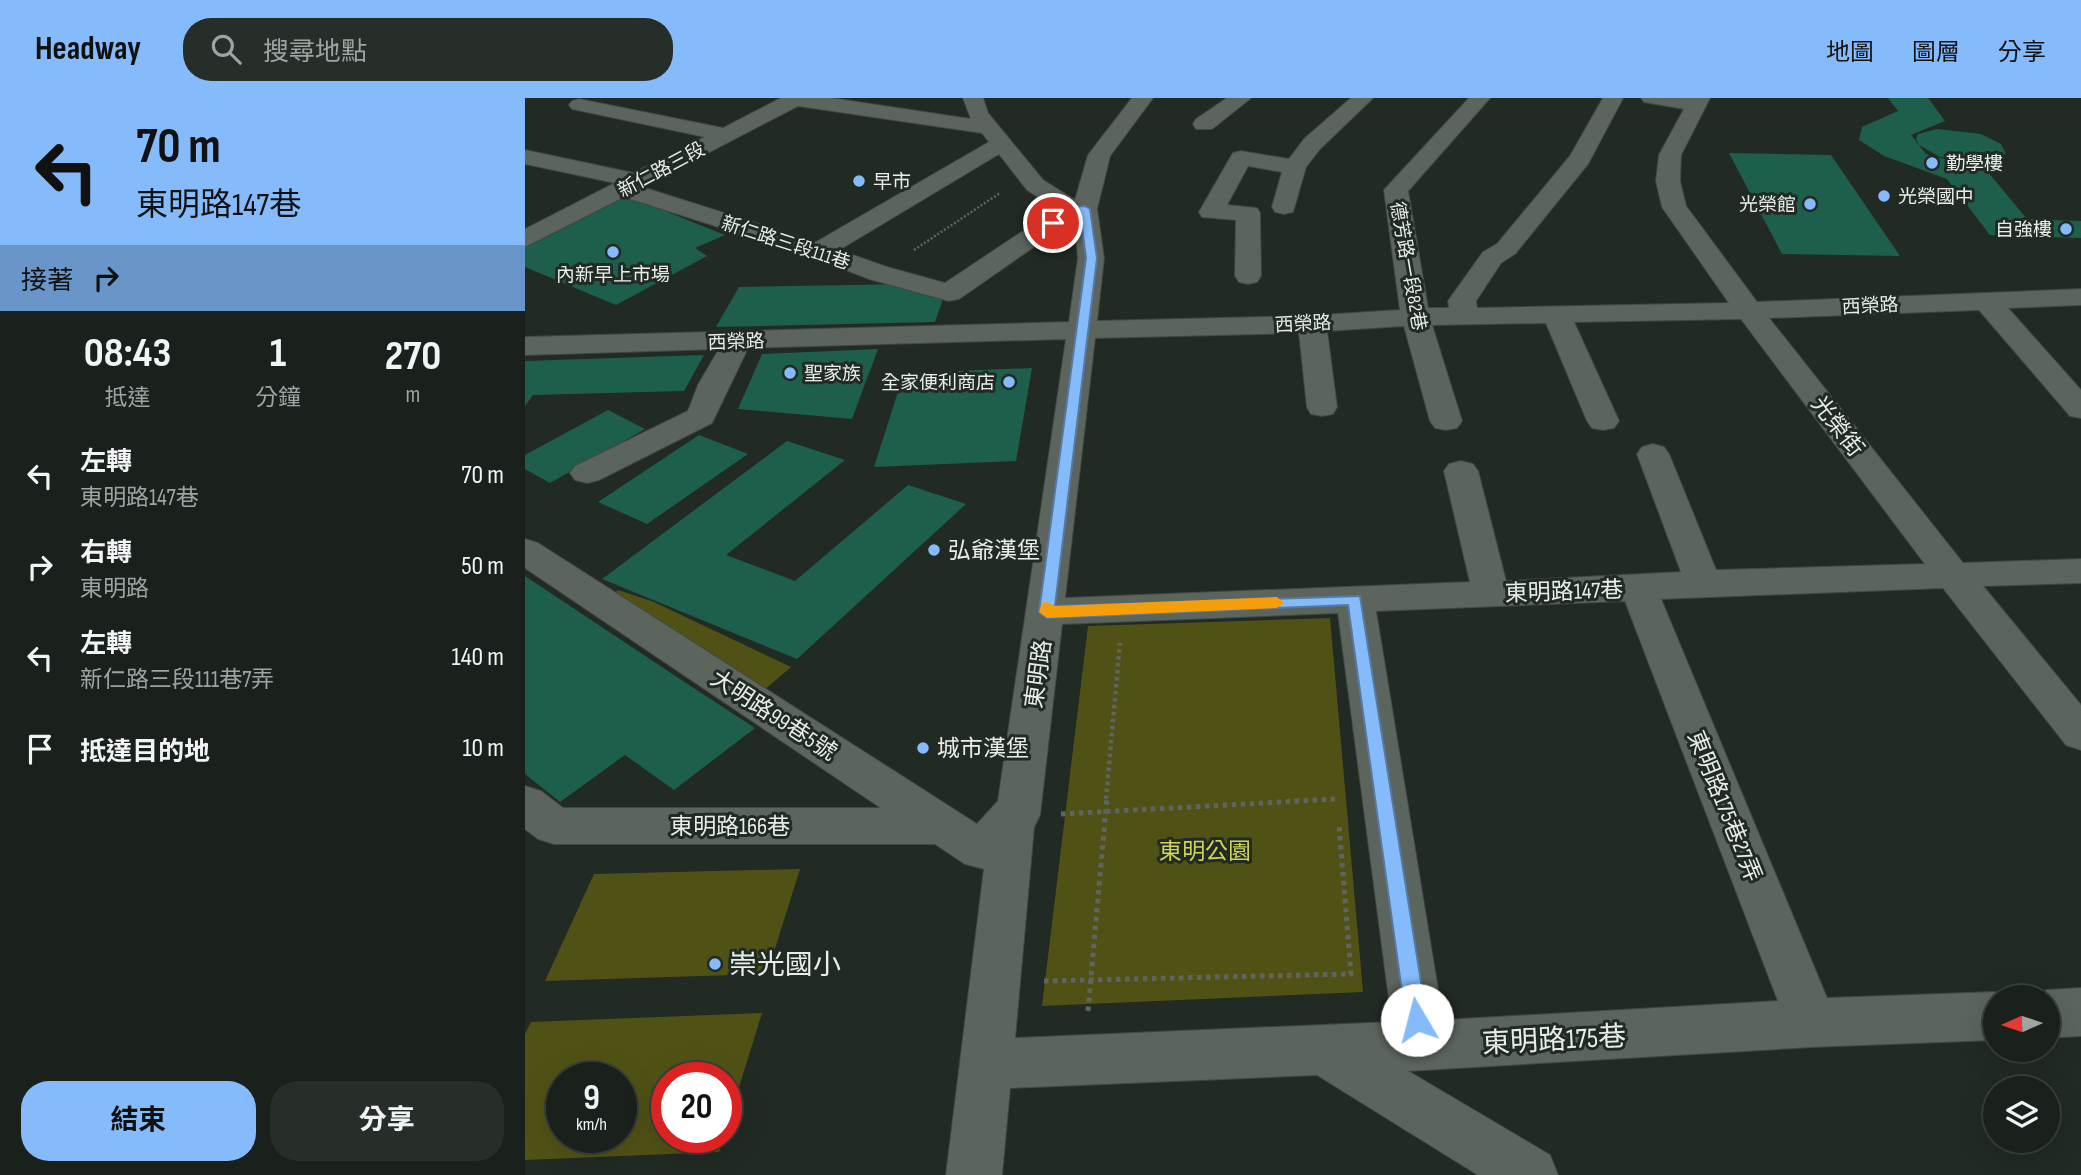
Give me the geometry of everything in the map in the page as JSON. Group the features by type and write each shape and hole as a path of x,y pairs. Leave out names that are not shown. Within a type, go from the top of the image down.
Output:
{"street":[{"path":"797,98 995,135"},
{"name":"新仁路三段","path":"525,239 797,98"},
{"path":"973,98 978,114 1029,174 1035,185 1079,209"},
{"name":"東明路","path":"974,1175 1015,814 1047,612 1091,258 1079,209 1100,155 1143,98"},
{"path":"1204,124 1241,98"},
{"path":"1284,207 1295,167 1312,145 1363,98"},
{"name":"德芳路一段82巷","path":"1446,421 1415,317 1396,190 1480,98"},
{"path":"1465,317 1462,301 1492,258 1506,249 1580,159 1613,98"},
{"path":"1651,98 1699,101"},
{"name":"光榮街","path":"1699,101 1670,155 1668,181 1674,207 1749,311 1954,576 2081,734"},
{"path":"579,106 726,135"},
{"path":"820,251 995,135"},
{"name":"新仁路三段111巷","path":"525,157 631,185 878,273 949,293 1079,209"},
{"path":"1248,276 1248,213 1211,212 1241,158 1295,167"},
{"name":"西榮路","path":"525,346 1080,331 1415,317 1749,311 2081,297"},
{"path":"1985,299 2081,410"},
{"path":"1557,315 1603,421"},
{"path":"1312,323 1322,407"},
{"path":"587,473 701,416 713,386 738,341"},
{"path":"1653,454 1703,583"},
{"path":"1461,471 1491,593"},
{"name":"大明路99巷5號","path":"525,551 981,851 1015,814"},
{"name":"東明路147巷","path":"1047,612 1638,588 1703,583 2081,571"},
{"name":"東明路175巷27弄","path":"1638,588 1812,1023"},
{"path":"1355,599 1421,1046"},
{"name":"東明路166巷","path":"525,804 554,826 942,825"},
{"path":"2060,1013 2081,1012"},
{"name":"東明路175巷","path":"988,1064 1421,1046 1812,1023 1983,1016"},
{"path":"1323,1050 1529,1175"}],"path":[{"path":"878,273 1029,174"},
{"path":"1121,633 1092,978 1351,974 1336,786"},
{"path":"1015,814 1105,812 1337,799"}],"green space":[{"path":"618,590 654,602 791,667 762,692 613,594"},
{"name":"東明公園","path":"1330,618 1363,992 1042,1006 1088,626"},
{"path":"800,869 767,974 545,981 594,874"},
{"path":"762,1013 742,1077 742,1062 651,1062 651,1153 695,1153 525,1160 525,1034 531,1022"}],"building":[{"name":"勤學樓","path":"1888,98 1928,98 1945,121 1911,135 1926,154 1987,171 2027,219 2081,221 2081,238 1990,235 1947,179 1884,156 1859,140 1862,127 1898,111"},
{"path":"1937,129 1981,134 2001,144 2006,154 1993,161 1981,163 1940,157 1919,145 1916,139 1918,134"},
{"name":"光榮館","path":"1729,153 1831,155 1900,256 1782,254"},
{"name":"內新早上市場","path":"623,194 725,235 695,248 707,256 616,305 525,267 525,243"},
{"path":"912,284 945,293 935,322 716,327 739,287"},
{"name":"聖家族","path":"878,349 852,419 738,409 762,354"},
{"path":"704,355 684,391 533,395 525,406 525,361"},
{"path":"1032,368 1016,461 874,467 904,373"},
{"path":"608,410 645,429 550,483 525,469 525,455"},
{"path":"699,435 748,454 647,524 598,502"},
{"path":"787,441 845,460 726,555 795,581 908,485 966,504 797,659 602,579"},
{"path":"525,576 755,728 674,790 625,755 560,802 525,774"}],"slow traffic":[{"path":"1047,607 1047,612 1277,603"}],"place":[{"name":"勤學樓","path":"1932,163"},
{"name":"早市","path":"859,181"},
{"name":"光榮國中","path":"1884,196"},
{"name":"光榮館","path":"1810,204"},
{"name":"自強樓","path":"2066,229"},
{"name":"內新早上市場","path":"613,252"},
{"name":"聖家族","path":"790,373"},
{"name":"全家便利商店","path":"1009,382"},
{"name":"弘爺漢堡","path":"934,550"},
{"name":"城市漢堡","path":"923,748"},
{"name":"崇光國小","path":"715,964"}],"route":[{"path":"1053,223 1073,209 1085,209 1091,258 1047,612 1355,599 1417,1020"}]}
